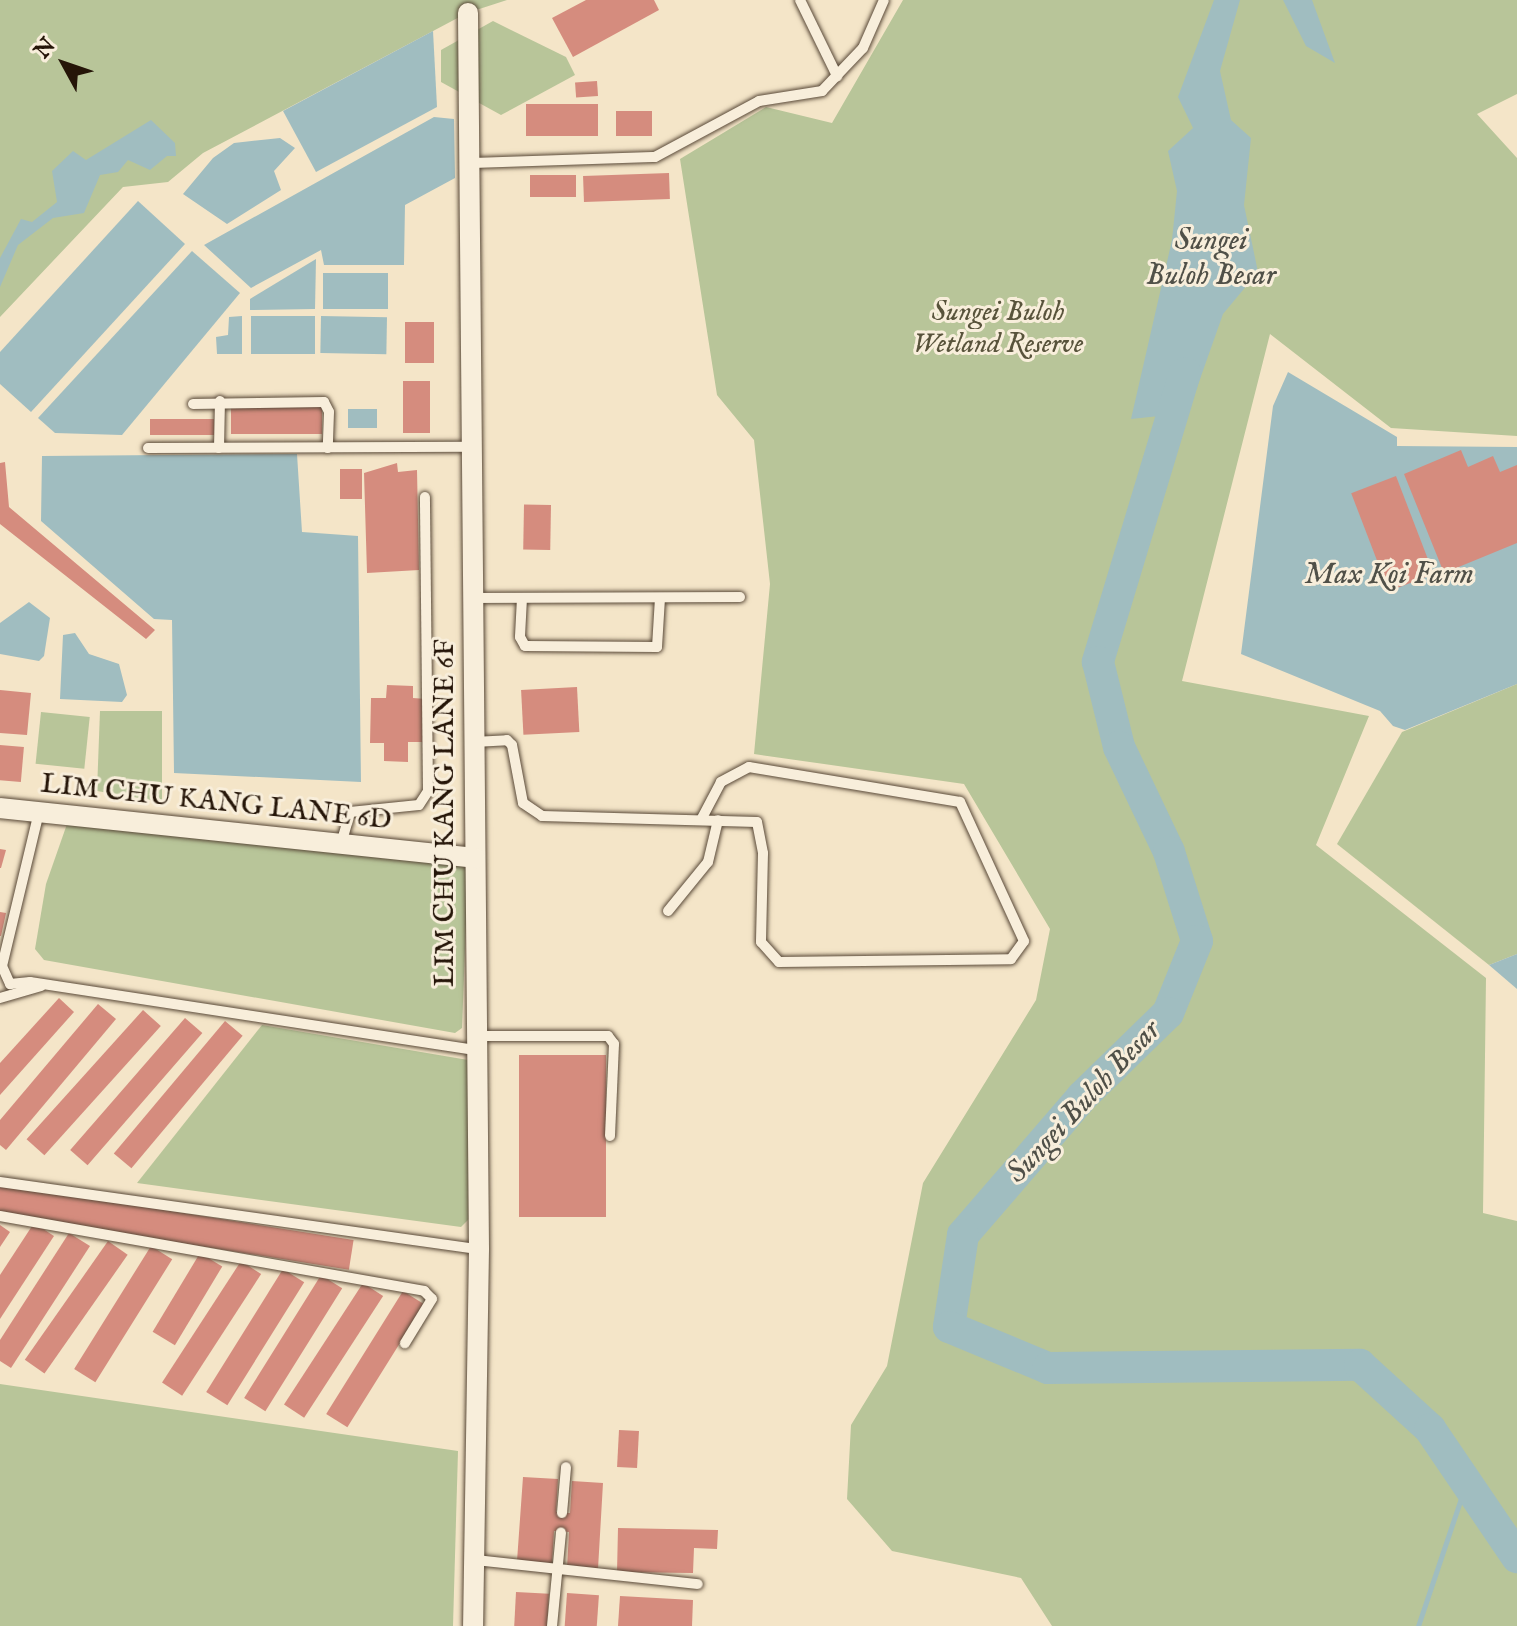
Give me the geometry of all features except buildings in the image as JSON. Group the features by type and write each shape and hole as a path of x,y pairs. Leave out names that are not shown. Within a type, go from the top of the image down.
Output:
{"street":[{"name":"LIM CHU KANG LANE 6F","path":"469,6 472,742 479,1249 473,1626"},
{"name":"LIM CHU KANG LANE 6D","path":"0,808 474,858"}],"lane":[{"path":"800,0 837,76"},
{"path":"470,163 655,157 759,101 822,91 863,48 884,0"},
{"path":"193,404 220,401 324,402 329,412 328,448"},
{"path":"219,448 220,401"},
{"path":"148,448 473,447"},
{"path":"341,844 350,812 419,805 428,791 425,497"},
{"path":"473,598 740,597"},
{"path":"522,598 520,637 525,646 657,647 660,598"},
{"path":"472,742 507,740 512,745 519,794 523,803 542,816 757,822 763,853 761,942 779,962 1011,959 1024,941 960,802 749,767 721,782 701,820"},
{"path":"39,812 2,966 10,984 475,1043 608,1036 614,1044 610,1136"},
{"path":"668,911 708,862 718,820"},
{"path":"0,998 43,986"},
{"path":"0,1182 479,1249"},
{"path":"0,1216 424,1291 432,1299 405,1343"},
{"path":"562,1513 566,1467"},
{"path":"552,1626 561,1532"},
{"path":"476,1560 698,1584"}],"green space":[{"path":"0,0 507,0 467,13 203,153 168,182 123,187 0,317"},
{"name":"Sungei Buloh Wetland Reserve","path":"903,0 1517,0 1517,94 1477,114 1517,158 1517,436 1391,428 1270,334 1182,681 1369,716 1316,845 1486,978 1483,1213 1517,1221 1517,1626 1052,1626 1021,1578 892,1551 847,1499 851,1425 887,1366 923,1183 1036,1000 1050,929 964,784 754,754 770,584 754,440 717,395 680,159 766,107 832,123"},
{"path":"493,21 566,57 575,75 501,115 441,82 441,50"},
{"path":"1517,684 1517,954 1489,965 1337,844 1402,732"},
{"path":"100,711 162,711 162,802 97,791"},
{"path":"41,712 90,717 84,769 36,764"},
{"path":"67,824 460,864 468,870 462,1028 455,1033 44,960 35,949 46,884"},
{"path":"262,1025 474,1061 470,1218 461,1227 137,1183"},
{"path":"0,1384 458,1451 453,1626 0,1626"}],"water":[{"name":"Sungei Buloh Besar","path":"1214,0 1240,0 1220,71 1231,120 1251,138 1244,205 1258,272 1223,314 1188,413 1131,419 1172,240 1177,191 1168,151 1193,128 1178,97"},
{"path":"1283,0 1312,0 1335,63 1306,46"},
{"path":"433,31 437,107 316,172 283,111"},
{"path":"434,117 454,119 455,178 405,205 404,265 324,265 321,250 251,288 204,245"},
{"path":"151,120 175,143 176,156 167,156 150,170 128,160 118,172 100,175 84,213 53,218 18,245 0,287 0,258 21,219 32,222 57,202 52,171 73,151 86,160"},
{"path":"280,138 295,148 274,171 281,190 227,224 183,194 213,158 234,143"},
{"path":"138,201 185,244 31,412 0,384 0,352"},
{"path":"192,251 240,293 122,435 55,433 38,418"},
{"path":"316,259 315,309 250,310 250,299"},
{"path":"323,273 388,273 388,309 323,309"},
{"path":"242,316 242,354 217,354 216,337 228,335 229,317"},
{"path":"251,316 315,316 315,354 251,354"},
{"path":"321,316 387,317 386,354 320,353"},
{"name":"Max Koi Farm","path":"1288,372 1397,437 1397,446 1517,447 1517,684 1405,730 1393,726 1380,711 1241,654 1273,406"},
{"path":"348,409 377,409 377,428 348,428"},
{"path":"297,454 302,532 358,536 361,782 174,773 172,620 154,619 41,521 42,456"},
{"path":"29,602 50,618 44,656 39,661 0,654 0,623"},
{"path":"75,633 89,654 119,664 127,695 122,702 60,699 63,635"},
{"path":"1517,954 1517,989 1489,965"}],"waterway":[{"name":"Sungei Buloh Besar","path":"1185,373 1098,662 1119,747 1169,852 1197,941 1168,1013 1082,1097 963,1235 949,1327 1048,1368 1360,1365 1430,1429 1517,1557"},
{"path":"1418,1626 1465,1486"}]}
